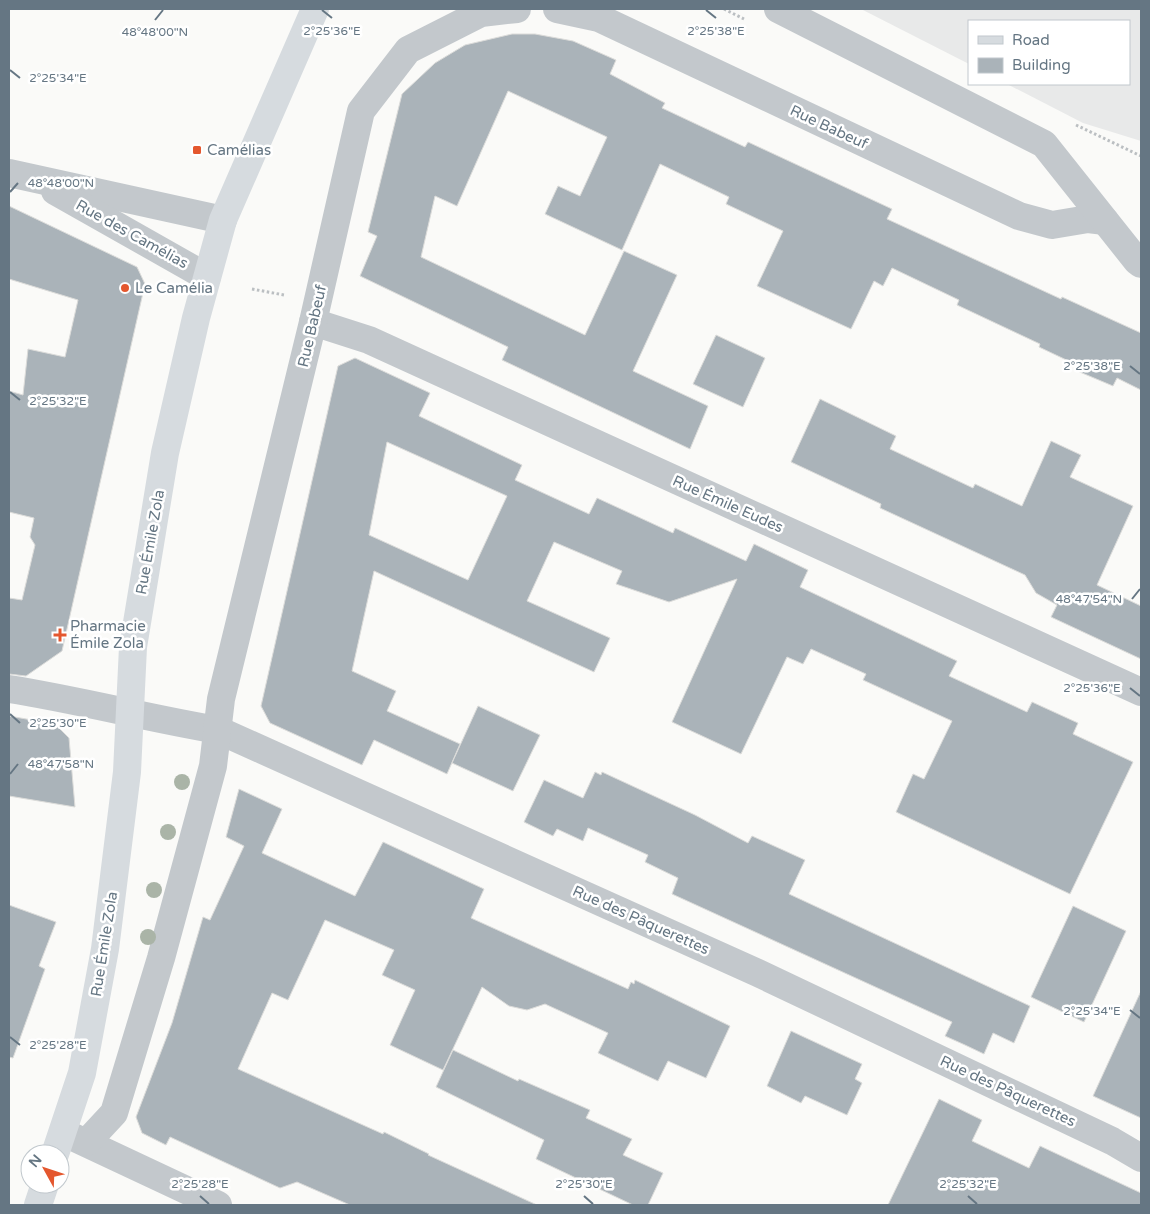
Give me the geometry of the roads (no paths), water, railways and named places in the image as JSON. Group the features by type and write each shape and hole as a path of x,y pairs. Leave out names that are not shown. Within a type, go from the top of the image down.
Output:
{"main road":[{"name":"Rue Émile Zola","path":"69,1143 105,948 126,772 132,647 165,453 207,277 223,220 315,9"}],"street":[{"name":"Rue Babeuf","path":"218,730 222,699 313,322 361,111 408,50 481,13 516,9"},
{"name":"Rue Babeuf","path":"557,9 598,18 1019,216 1052,225 1088,219 1105,221"},
{"path":"778,9 1044,144 1141,264"},
{"name":"Rue des Camélias","path":"19,175 223,220"},
{"name":"Rue des Camélias","path":"19,175 207,277"},
{"name":"Rue Émile Eudes","path":"313,322 369,340 1141,692"},
{"name":"Rue des Pâquerettes","path":"9,689 76,700 218,730 758,973 1112,1141 1141,1158"},
{"path":"69,1143 114,1113 161,958 213,766 218,730"},
{"path":"69,1143 106,1154 218,1205"}],"place":[{"name":"Camélias","path":"197,150"},
{"name":"Le Camélia","path":"125,288"},
{"name":"Pharmacie Émile Zola","path":"60,635"}]}
